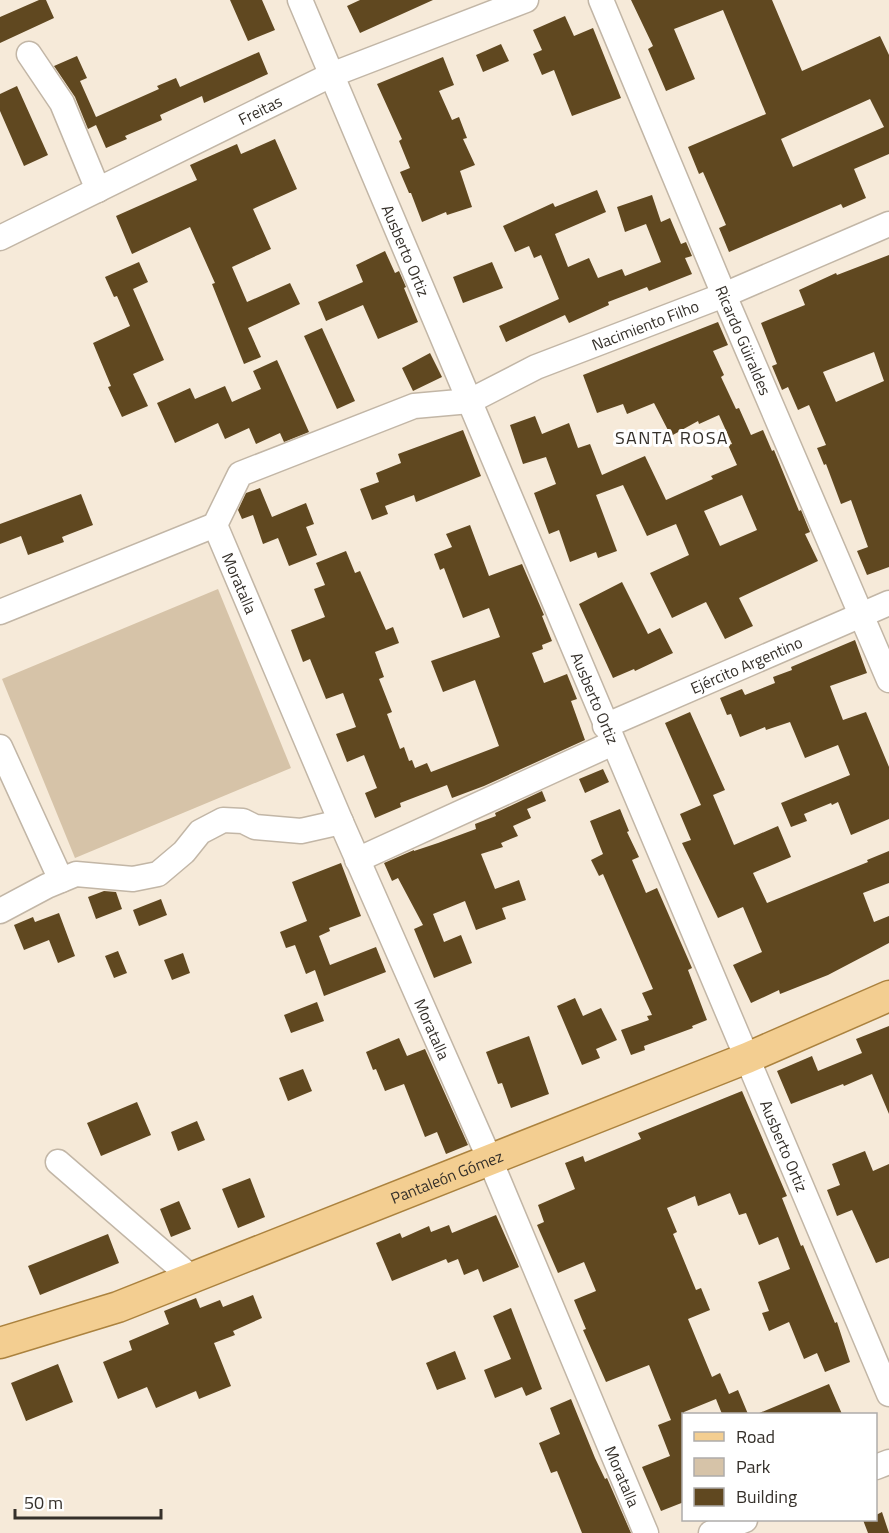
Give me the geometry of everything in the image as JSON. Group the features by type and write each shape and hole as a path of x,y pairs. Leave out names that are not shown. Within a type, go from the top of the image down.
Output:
{"main road":[{"name":"Pantaleón Gómez","path":"0,1343 118,1307 747,1058 889,996"}],"street":[{"name":"Ausberto Ortiz","path":"300,0 889,1394"},
{"name":"Freitas","path":"0,238 331,75 526,0"},
{"name":"Ricardo Güiraldes","path":"601,0 889,680"},
{"path":"29,54 62,103 98,190"},
{"name":"Nacimiento Filho","path":"470,401 536,367 724,295 889,224"},
{"path":"0,612 215,525 240,474 414,406 470,401"},
{"name":"Moratalla","path":"215,525 357,860 490,1160 646,1533"},
{"name":"Ejército Argentino","path":"357,860 609,734 889,603"},
{"path":"0,747 61,880"},
{"path":"0,911 76,874 133,879 158,874 184,852 200,832 223,820 243,821 255,827 301,831 341,822"},
{"path":"58,1161 192,1278"},
{"path":"711,1533 741,1521"}],"green space":[{"path":"218,589 291,768 75,858 2,679"}],"building":[{"path":"39,0 46,0 54,18 0,43 0,17"},
{"path":"230,0 262,0 275,30 248,41"},
{"path":"360,0 433,0 360,33 347,6"},
{"path":"631,0 772,0 802,71 880,36 889,55 889,154 854,169 866,198 843,208 841,204 729,252 719,228 726,225 703,172 699,174 688,147 766,114 723,10 674,29 695,79 666,91 648,49 653,46","holes":["870,99 884,127 793,167 781,139"]},
{"path":"565,16 574,36 593,28 621,98 572,116 554,70 542,75 533,54 542,50 533,30"},
{"path":"501,44 509,61 483,72 476,55"},
{"path":"259,52 268,74 204,103 202,96 160,115 162,120 125,136 127,139 106,148 96,125 88,129 75,97 54,66 77,56 87,78 80,81 96,117 159,89 157,86 176,78 180,87"},
{"path":"443,57 454,85 439,91 452,120 459,117 467,138 463,139 475,165 460,171 472,207 447,215 446,212 422,222 400,172 410,168 399,141 402,139 377,84"},
{"path":"17,86 48,155 24,166 0,111 0,94"},
{"path":"275,139 297,189 253,209 271,249 232,267 247,302 290,283 300,304 248,328 261,357 244,364 212,284 215,283 190,227 132,254 116,216 197,180 190,165 237,144 241,154"},
{"path":"597,190 606,212 555,234 568,267 589,258 598,278 622,269 625,276 661,262 646,224 625,232 617,207 652,195 661,222 670,218 681,244 686,242 692,256 685,258 692,274 649,291 647,287 608,302 609,305 569,323 565,315 506,342 499,326 559,299 541,255 534,258 529,246 515,252 503,226 553,203 555,207"},
{"path":"385,251 395,273 399,271 418,322 378,339 363,305 326,321 318,302 363,282 356,265"},
{"path":"889,255 889,567 867,575 857,551 868,547 851,500 841,504 826,464 824,465 817,448 826,445 809,405 798,410 788,387 782,390 772,366 777,364 761,323 805,305 799,290 836,273 837,275","holes":["874,352 884,381 836,402 823,372"]},
{"path":"139,262 148,282 133,289 164,360 133,374 148,406 122,417 108,387 111,386 93,343 130,326 117,296 114,297 105,277"},
{"path":"492,262 503,288 463,303 453,277"},
{"path":"718,322 728,345 713,351 724,375 721,377 751,435 763,430 772,451 774,450 810,532 805,534 818,561 739,598 753,626 725,639 706,602 672,618 650,573 689,555 676,524 647,536 623,485 596,495 617,551 598,558 596,552 570,562 559,530 549,534 534,493 556,484 546,457 523,464 510,425 535,416 542,434 569,423 578,448 590,444 602,475 645,456 666,500 713,479 711,476 737,465 728,445 732,444 719,415 699,424 698,421 671,436 654,403 627,414 623,404 597,413 583,375","holes":["742,495 757,530 720,546 704,511"]},
{"path":"322,328 355,401 337,409 304,336"},
{"path":"430,353 442,377 413,391 402,368"},
{"path":"277,360 309,432 284,442 280,433 256,444 249,428 225,439 218,423 175,443 157,403 190,388 195,399 225,386 232,402 261,389 253,371"},
{"path":"463,430 481,476 416,502 414,495 385,506 388,514 372,520 360,489 379,482 376,473 401,463 398,454"},
{"path":"260,488 272,517 306,503 314,524 306,527 317,555 289,566 278,538 263,544 253,515 242,519 238,510 246,493"},
{"path":"81,494 93,525 62,537 64,542 28,555 21,536 0,544 0,524"},
{"path":"470,525 489,576 522,564 544,615 542,616 552,641 542,645 543,649 532,653 544,683 567,674 577,699 571,701 585,740 452,798 447,785 400,803 401,807 375,818 365,793 377,788 364,755 347,762 336,734 356,727 343,693 326,699 310,659 303,662 291,630 325,617 314,589 325,585 316,563 346,551 355,573 360,571 386,630 393,627 399,643 375,652 384,677 379,679 392,712 387,714 400,749 404,747 409,761 412,760 415,768 427,763 431,772 499,746 475,680 443,692 431,661 500,637 489,608 463,618 444,568 440,570 434,554 452,547 446,534"},
{"path":"622,582 648,634 660,628 673,653 635,671 634,669 613,678 579,604"},
{"path":"855,640 867,673 830,686 843,720 866,712 889,767 889,819 851,835 838,802 804,814 807,821 791,827 781,803 850,775 838,745 805,758 790,722 766,730 765,727 740,737 731,714 727,715 720,698 742,689 745,695 775,683 773,677 792,670 791,667"},
{"path":"690,712 725,790 713,795 734,845 778,826 791,857 753,873 767,903 868,862 867,860 889,851 889,883 863,893 874,922 889,916 889,943 828,975 780,994 779,990 751,1003 733,965 762,952 743,907 718,918 682,843 691,840 680,814 701,805 665,723"},
{"path":"603,769 609,782 585,793 579,779"},
{"path":"542,791 546,801 527,809 531,818 513,826 518,836 501,843 503,847 481,854 495,889 519,880 526,900 502,908 506,919 476,930 465,901 433,914 444,942 461,935 472,963 434,978 414,929 423,925 398,878 392,881 384,863 476,829 475,824 496,816 495,813"},
{"path":"620,809 629,831 627,832 639,857 632,860 646,893 657,888 692,968 688,970 707,1020 692,1026 693,1028 644,1046 645,1050 631,1055 621,1030 649,1020 647,1016 652,1015 642,993 653,989 603,874 599,876 591,860 603,854 590,821"},
{"path":"341,863 361,916 329,928 330,931 319,936 330,965 376,947 386,972 324,996 315,970 306,974 295,945 286,948 280,932 307,921 292,882"},
{"path":"104,891 116,892 122,909 96,919 88,897"},
{"path":"161,899 167,915 139,926 133,910"},
{"path":"59,913 75,956 58,963 49,940 24,950 14,925 33,917 35,922"},
{"path":"118,951 127,973 114,978 105,956"},
{"path":"183,953 190,973 172,980 164,960"},
{"path":"575,998 583,1016 601,1008 617,1040 596,1049 600,1058 582,1065 557,1006"},
{"path":"317,1002 324,1021 291,1033 284,1015"},
{"path":"889,1026 889,1114 872,1074 791,1104 777,1071 812,1056 818,1071 862,1053 856,1039"},
{"path":"529,1036 549,1094 511,1108 502,1083 498,1084 486,1052"},
{"path":"399,1038 407,1056 425,1049 468,1145 446,1154 437,1132 425,1137 404,1084 385,1091 366,1052"},
{"path":"303,1069 312,1091 288,1101 279,1078"},
{"path":"742,1091 787,1196 782,1198 835,1323 837,1322 850,1362 825,1372 817,1353 804,1359 789,1322 769,1331 762,1313 769,1311 758,1282 790,1269 778,1237 759,1245 746,1213 739,1215 730,1193 698,1206 695,1196 667,1208 677,1232 673,1234 696,1290 701,1288 710,1310 688,1319 712,1377 720,1373 729,1394 738,1390 748,1413 722,1413 716,1399 682,1413 682,1503 661,1511 642,1467 670,1456 658,1425 671,1420 649,1365 606,1382 583,1330 586,1329 574,1300 596,1291 584,1262 558,1273 537,1225 544,1222 538,1205 575,1189 565,1163 583,1156 585,1162 641,1139 638,1133"},
{"path":"137,1102 151,1135 101,1156 87,1123"},
{"path":"197,1121 205,1140 178,1151 171,1132"},
{"path":"865,1151 873,1171 889,1164 889,1258 876,1263 852,1210 837,1216 827,1190 840,1185 832,1164"},
{"path":"250,1178 265,1217 238,1228 222,1189"},
{"path":"179,1201 191,1229 171,1237 160,1209"},
{"path":"496,1215 519,1267 483,1282 478,1269 464,1275 458,1259 448,1263 446,1259 392,1281 376,1243 400,1233 402,1238 429,1226 431,1232 449,1225 452,1233"},
{"path":"108,1234 119,1263 40,1295 28,1266"},
{"path":"253,1295 262,1318 233,1331 235,1335 214,1343 231,1386 199,1399 196,1391 156,1408 147,1387 118,1399 103,1362 132,1350 129,1341 169,1324 164,1311 196,1298 200,1308 220,1300 223,1307"},
{"path":"511,1308 542,1389 526,1396 522,1387 495,1398 484,1370 511,1359 493,1316"},
{"path":"455,1351 466,1379 437,1390 426,1363"},
{"path":"58,1364 73,1402 26,1421 11,1383"},
{"path":"829,1384 842,1413 759,1413"},
{"path":"571,1399 595,1458 605,1479 607,1478 631,1533 582,1533 557,1471 551,1473 539,1443 560,1434 550,1408"},
{"path":"882,1512 889,1533 868,1533 863,1521 877,1521 877,1514"}],"district":[{"name":"SANTA ROSA","path":"672,438"}]}
